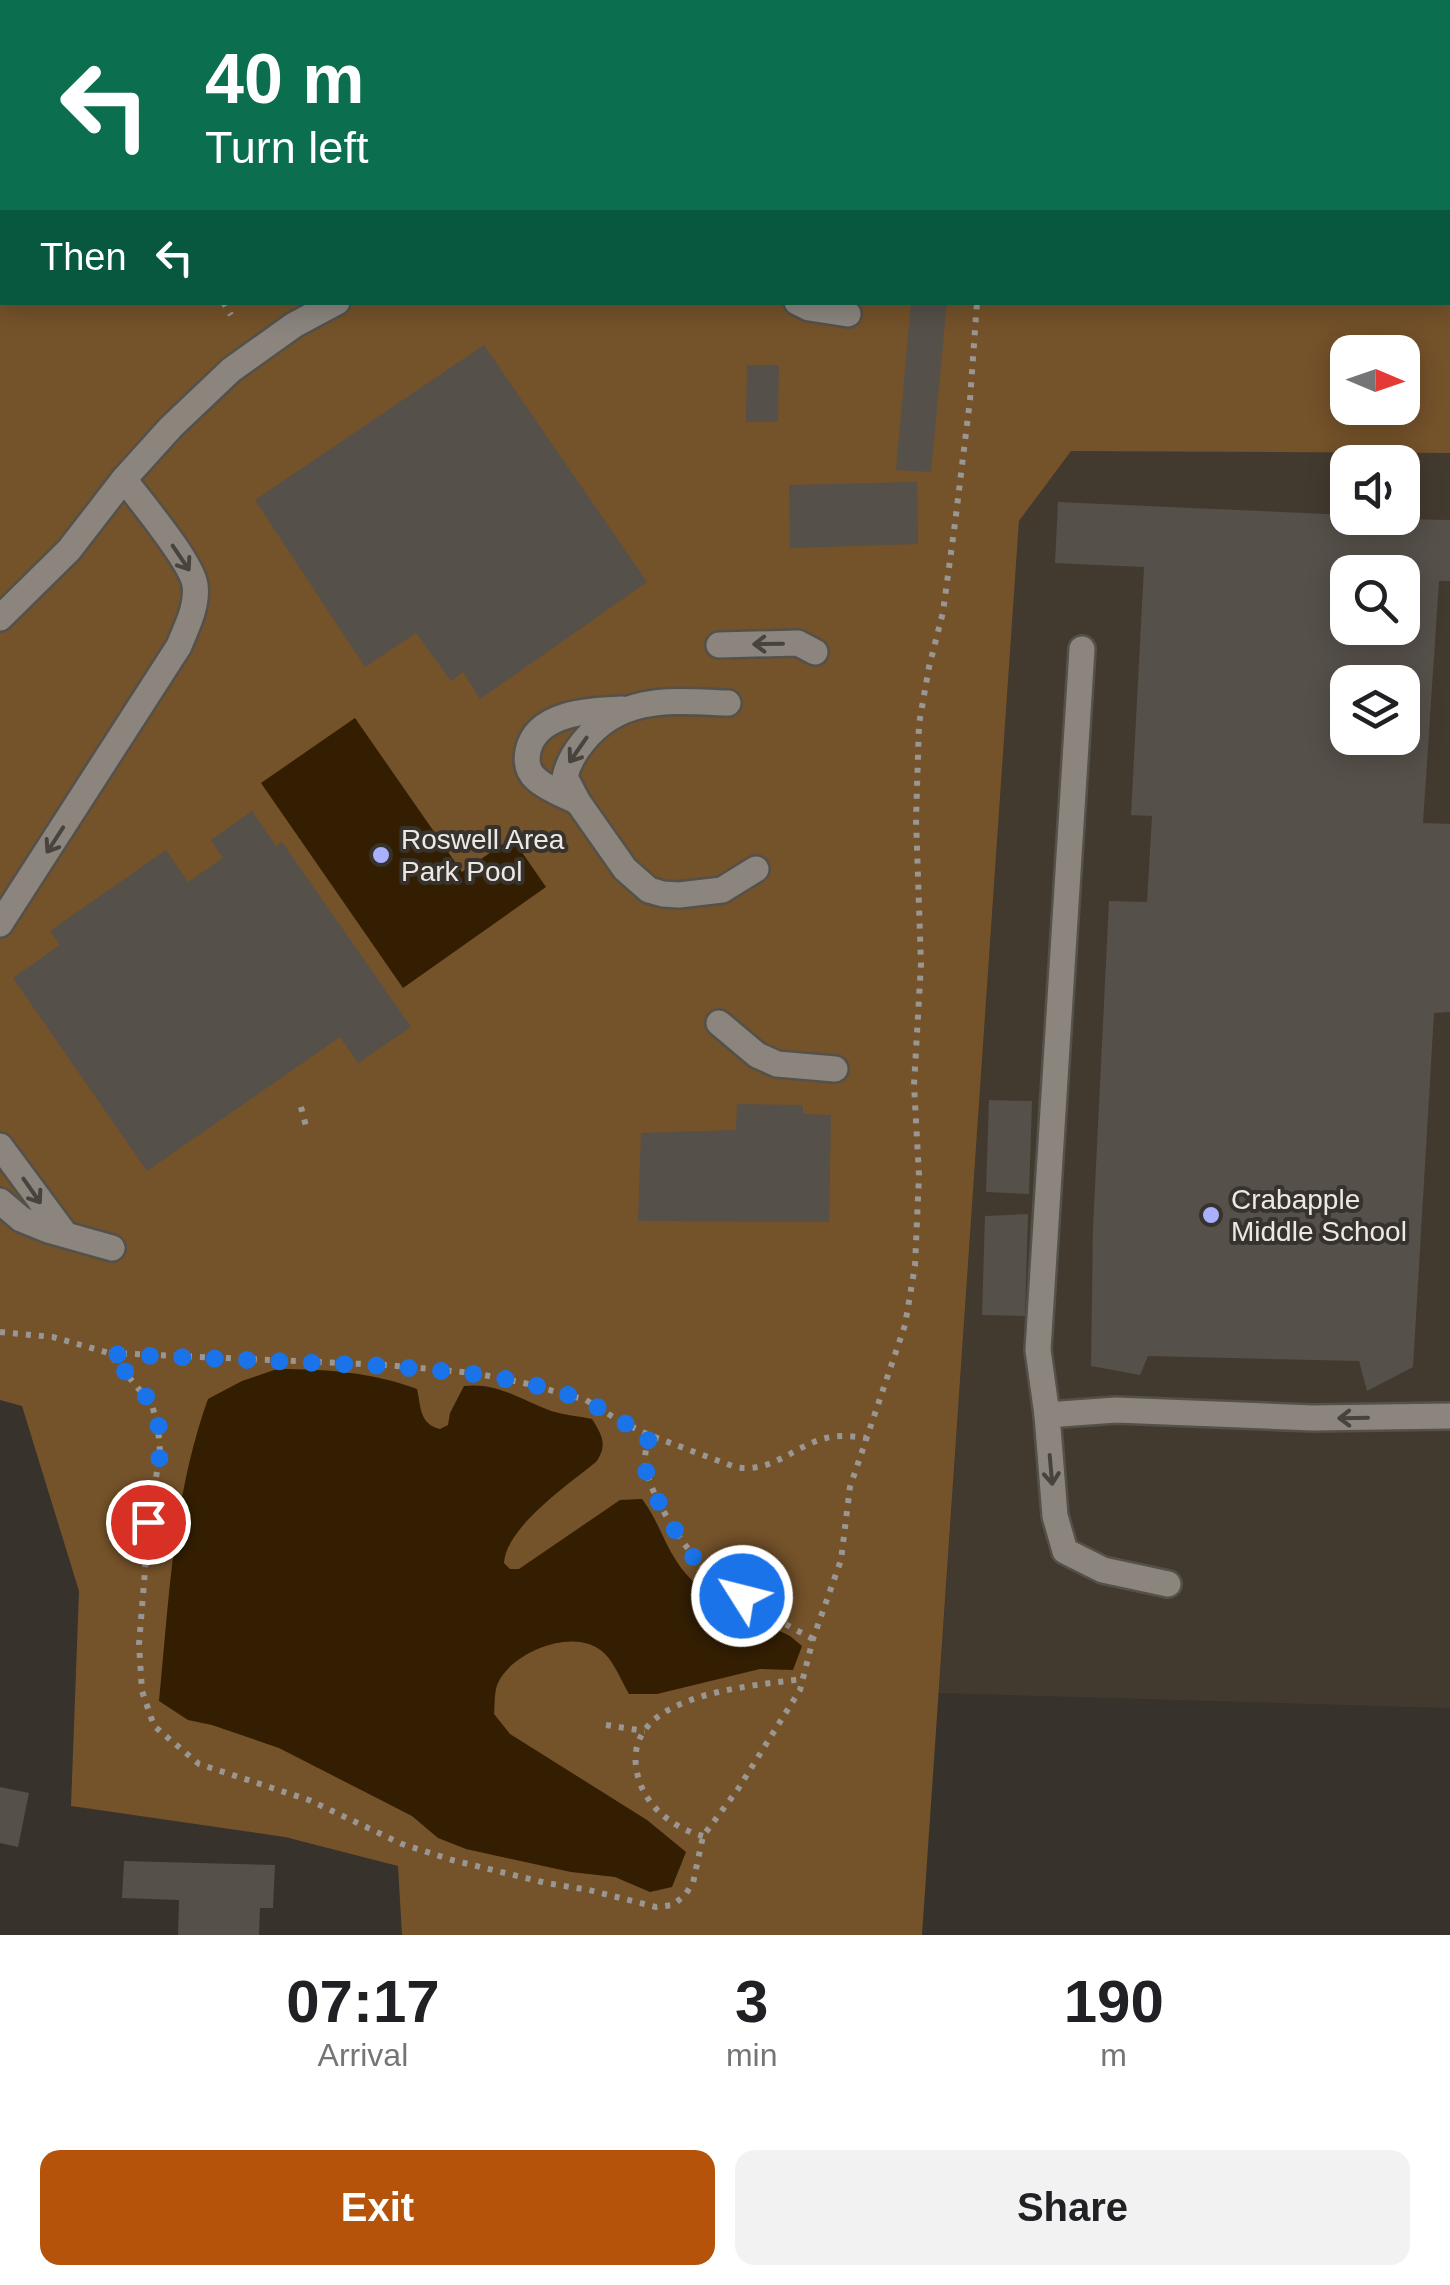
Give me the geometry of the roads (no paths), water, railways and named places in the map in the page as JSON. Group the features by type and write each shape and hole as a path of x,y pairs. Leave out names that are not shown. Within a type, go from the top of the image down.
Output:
{"street":[{"path":"0,618 69,550 171,427 231,370 294,325 331,305"},
{"path":"804,305 848,314"},
{"path":"0,924 179,646 194,608 196,586 189,567 124,480"},
{"path":"719,645 798,643 815,652"},
{"path":"1082,649 1038,1350 1055,1516 1065,1552 1103,1570 1168,1584"},
{"path":"578,802 533,777 528,768 530,744 548,724 586,711 652,703 728,702"},
{"path":"622,709 592,730 568,765 565,777 625,868 649,890 679,895 722,890 756,870"},
{"path":"719,1023 757,1054 778,1064 835,1069"},
{"path":"0,1146 66,1235"},
{"path":"0,1201 10,1223 112,1248"},
{"path":"1047,1416 1116,1410 1313,1418 1450,1416"}],"place":[{"name":"Roswell Area Park Pool","path":"381,855"},
{"name":"Crabapple Middle School","path":"1211,1215"}]}
